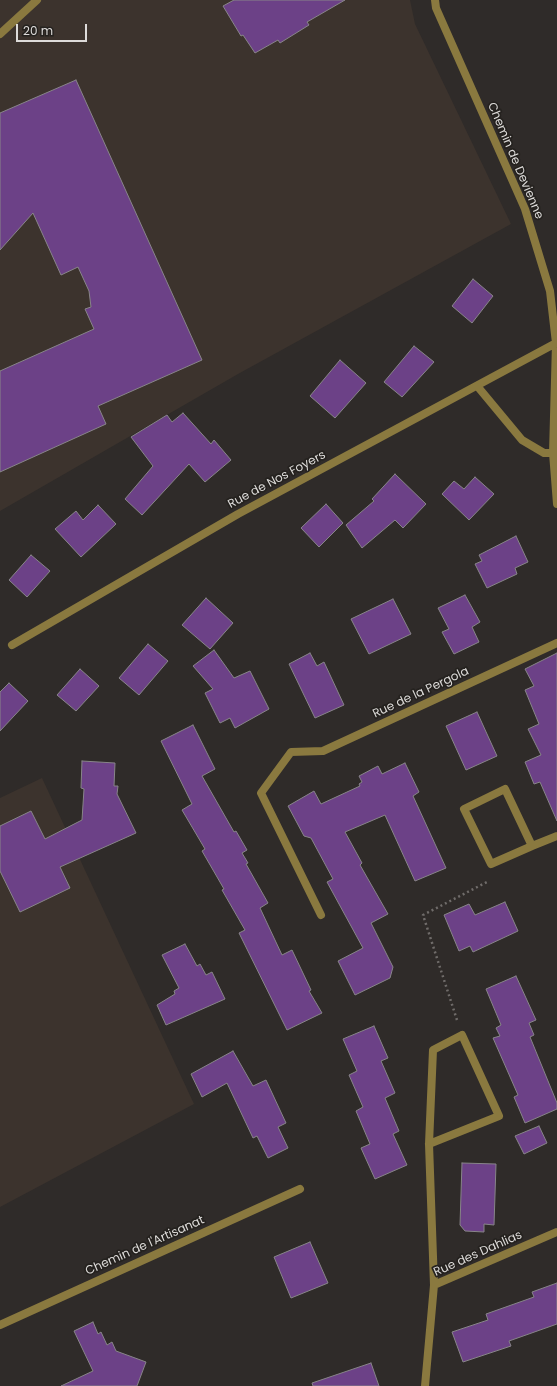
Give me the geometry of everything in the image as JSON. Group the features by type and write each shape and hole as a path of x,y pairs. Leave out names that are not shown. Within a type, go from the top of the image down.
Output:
{"street":[{"path":"0,34 37,0"},
{"name":"Chemin de Devienne","path":"434,0 439,15 525,209 550,291 556,344 553,453 557,504"},
{"name":"Rue de Nos Foyers","path":"12,645 238,514 556,344"},
{"path":"478,387 522,440 544,452 553,453"},
{"name":"Rue de la Pergola","path":"321,915 261,793 291,752 323,751 557,643"},
{"path":"532,846 505,789 464,810 490,864 557,836"},
{"path":"429,1144 499,1116 462,1035 433,1050 429,1144 434,1285"},
{"name":"Chemin de l'Artisanat","path":"0,1325 300,1189"},
{"name":"Rue des Dahlias","path":"425,1386 434,1285 557,1232"}],"path":[{"path":"462,1035 423,915 487,882 490,864"}],"shaded area":[{"path":"0,0 410,0 415,24 511,224 238,374 0,511"},
{"path":"42,778 194,1104 0,1207 0,798"}],"building":[{"path":"234,0 345,0 307,22 309,25 280,43 278,40 255,53 243,35 241,36 223,6"},
{"path":"76,80 202,360 98,406 106,424 0,472 0,371 94,329 85,309 91,307 89,291 78,267 61,275 33,213 0,250 0,113"},
{"path":"473,279 493,296 472,323 452,306"},
{"path":"414,346 434,362 402,397 384,382"},
{"path":"340,360 366,383 335,418 310,396"},
{"path":"183,413 211,444 214,440 231,460 205,482 189,464 142,515 125,499 153,466 131,437 167,415 172,422"},
{"path":"395,474 426,504 403,528 395,520 362,548 346,525 374,501 372,499"},
{"path":"475,477 494,494 469,520 442,494 454,481 464,489"},
{"path":"326,504 343,523 319,547 301,528"},
{"path":"98,505 116,524 81,557 55,529 76,511 83,520"},
{"path":"516,536 528,562 515,568 517,574 487,588 475,564 482,561 479,555"},
{"path":"31,555 50,571 27,597 9,580"},
{"path":"465,595 480,622 472,627 479,642 454,654 442,632 449,629 438,608"},
{"path":"206,598 233,623 210,649 182,625"},
{"path":"393,599 411,634 369,654 351,619"},
{"path":"148,644 168,661 139,695 119,678"},
{"path":"214,650 234,678 250,671 269,709 235,728 230,718 220,723 205,693 213,689 193,666"},
{"path":"310,653 317,666 324,662 344,705 315,718 289,664"},
{"path":"557,653 557,821 540,782 534,784 525,762 541,755 528,729 539,724 525,690 534,686 525,669"},
{"path":"80,669 99,686 76,711 57,695"},
{"path":"9,683 28,701 0,731 0,692"},
{"path":"477,712 497,756 466,770 446,726"},
{"path":"193,725 215,769 202,776 234,832 236,831 247,850 242,853 248,863 246,864 268,903 260,908 282,955 292,950 311,990 309,991 322,1013 287,1030 239,933 245,930 202,851 205,849 182,810 192,804 161,741"},
{"path":"82,761 115,763 114,786 118,786 117,794 136,833 60,867 70,888 20,912 0,871 0,826 31,811 45,839 82,820 84,789 81,788"},
{"path":"405,763 419,792 413,796 446,868 415,881 385,815 345,832 362,863 360,865 388,914 371,923 393,967 390,978 355,995 338,961 363,948 327,882 333,879 311,838 304,836 288,806 314,791 321,804 360,786 359,784 362,782 359,776 378,766 382,774"},
{"path":"505,902 518,931 473,952 470,946 459,951 444,915 469,904 475,915"},
{"path":"185,944 197,966 200,964 206,975 212,972 225,999 166,1025 157,1005 175,994 174,991 179,988 162,955"},
{"path":"516,976 536,1020 529,1023 534,1035 530,1037 557,1103 557,1109 525,1123 514,1097 518,1095 493,1038 500,1036 496,1028 501,1025 486,989"},
{"path":"374,1026 388,1058 381,1061 395,1093 385,1098 399,1131 393,1134 407,1165 375,1179 361,1148 370,1144 356,1111 363,1107 349,1075 357,1071 343,1039"},
{"path":"233,1051 253,1086 266,1080 286,1123 278,1127 288,1148 268,1158 257,1136 253,1138 227,1083 202,1097 191,1074"},
{"path":"539,1126 547,1143 524,1154 515,1136"},
{"path":"462,1163 496,1164 494,1225 484,1224 484,1232 465,1231 460,1225"},
{"path":"310,1242 328,1283 291,1298 274,1257"},
{"path":"557,1283 557,1324 509,1341 511,1346 463,1362 452,1332 488,1320 486,1314 534,1297 532,1292"},
{"path":"93,1322 98,1334 101,1332 107,1345 112,1342 116,1351 146,1362 137,1386 61,1386 93,1371 74,1331"},
{"path":"371,1363 379,1386 313,1386 312,1383"}]}
